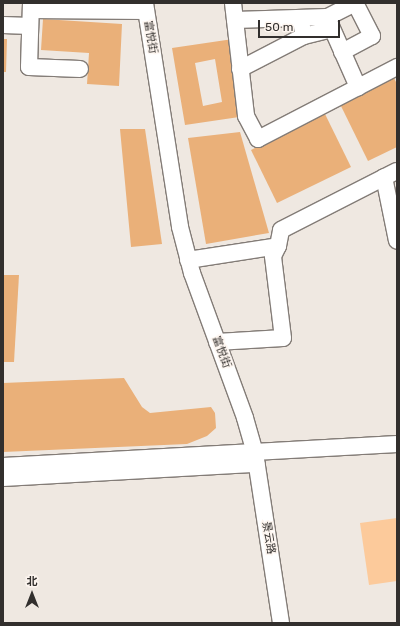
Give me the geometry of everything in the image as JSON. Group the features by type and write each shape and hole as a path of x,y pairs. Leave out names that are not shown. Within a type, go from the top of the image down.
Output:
{"street":[{"path":"233,3 246,116 258,139 397,67"},
{"path":"240,69 330,23 355,3 372,36 342,52"},
{"path":"80,69 29,66 31,6 146,7"},
{"name":"富悦街","path":"146,7 174,194 188,260 256,459"},
{"path":"235,20 299,18 330,23"},
{"path":"299,18 304,36"},
{"path":"330,23 358,87"},
{"path":"3,25 30,26"},
{"path":"217,342 283,338 273,256 278,246 281,230 390,174 397,241"},
{"path":"188,260 278,246"},
{"path":"3,478 256,459 397,444"},
{"path":"3,466 256,459"},
{"name":"景云路","path":"256,459 281,623"}],"shaded area":[{"path":"397,518 397,581 369,585 360,523"}],"building":[{"path":"43,19 122,24 119,86 87,84 89,53 41,50"},
{"path":"3,39 7,39 6,72 3,72"},
{"path":"233,39 246,116 185,125 172,48","holes":["215,59 222,102 203,106 195,63"]},
{"path":"393,76 397,84 397,147 368,161 339,102"},
{"path":"325,114 351,167 277,203 251,150"},
{"path":"120,129 145,129 162,244 131,247"},
{"path":"240,132 269,233 206,244 188,138"},
{"path":"3,275 19,275 14,362 3,362"},
{"path":"124,378 142,407 150,413 211,407 215,413 216,428 207,436 187,444 3,452 3,383"}]}
